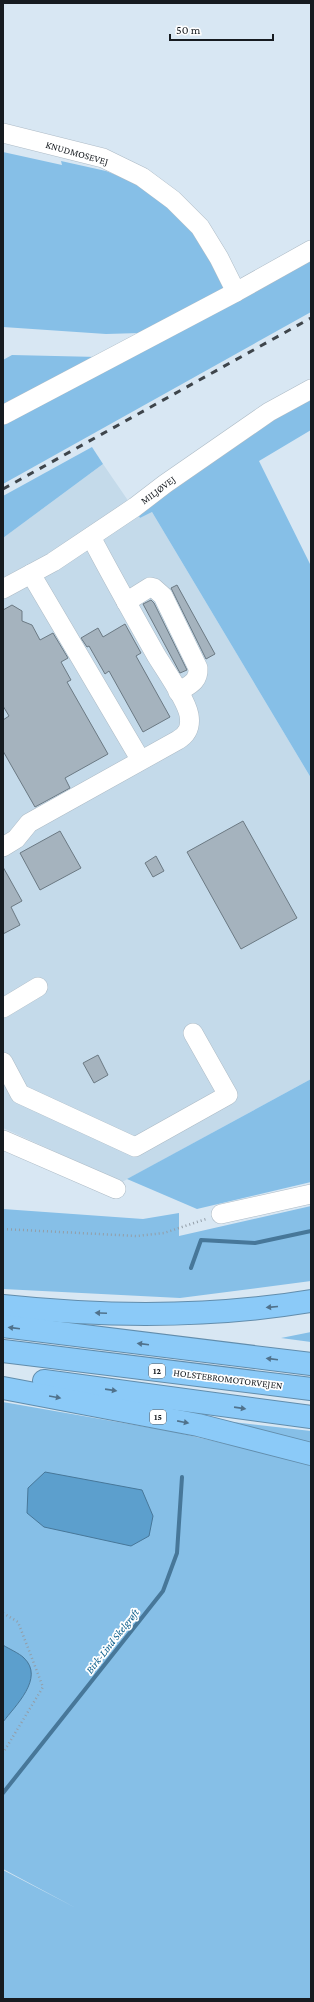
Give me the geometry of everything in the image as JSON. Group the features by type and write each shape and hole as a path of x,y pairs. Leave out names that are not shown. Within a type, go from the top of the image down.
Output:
{"highway":[{"path":"3,1306 97,1313 173,1315 278,1307 311,1301"},
{"path":"3,1326 311,1364"},
{"name":"HOLSTEBROMOTORVEJEN","path":"3,1351 311,1389"},
{"path":"3,1375 311,1417"},
{"name":"15","path":"3,1388 198,1425 311,1454"}],"street":[{"name":"KNUDMOSEVEJ","path":"3,133 103,158 142,177 174,200 200,226 219,258 236,292"},
{"path":"3,414 236,292 311,250"},
{"name":"MILJØVEJ","path":"3,589 53,562 135,508 166,484 269,412 311,389"},
{"path":"3,847 16,839 29,823 140,759 186,735 189,728 189,714 178,692 126,602 91,537"},
{"path":"30,574 140,759"},
{"path":"126,602 150,588 154,588 163,596 198,668 198,674 195,681 178,692"},
{"path":"3,1008 38,987"},
{"path":"3,1062 20,1094 135,1147 228,1095 193,1033"},
{"path":"3,1140 116,1189"},
{"path":"221,1214 311,1194"}],"path":[{"path":"3,1229 137,1236 164,1233 221,1214"},
{"path":"3,1613 18,1622 43,1687 3,1753"}],"shaded area":[{"path":"3,152 62,165 61,161 106,171 146,187 199,235 226,289 140,333 106,334 3,327"},
{"path":"311,258 311,312 3,484 3,425"},
{"path":"12,355 98,357 3,406 3,360"},
{"path":"311,397 311,430 259,461 311,566 311,778 152,512 140,518 137,513 271,419"},
{"path":"92,447 103,464 3,538 3,496"},
{"path":"103,464 140,518 152,512 311,778 311,1079 122,1182 3,1128 3,538"},
{"path":"311,1079 311,1182 197,1209 127,1179"},
{"path":"311,1206 311,1281 180,1298 3,1289 3,1209 143,1219 179,1213 179,1236"},
{"path":"311,1332 311,1342 281,1338"},
{"path":"3,1402 175,1432 311,1464 311,1999 3,1999 3,1870 76,1908 3,1869"},
{"path":"233,1422 311,1431 311,1443"},
{"path":"45,1472 142,1490 153,1516 149,1536 131,1546 44,1527 27,1513 28,1488"},
{"path":"3,1645 24,1658 30,1666 31,1674 30,1683 26,1692 3,1722"}],"building":[{"path":"177,585 215,654 206,659 171,588"},
{"path":"151,600 154,603 187,670 180,673 143,604"},
{"path":"12,605 22,611 22,621 32,625 40,640 53,633 68,658 61,662 71,680 67,682 108,754 65,778 70,788 35,807 3,751 3,720 9,716 3,706 3,610"},
{"path":"125,624 141,653 136,656 170,717 143,732 109,671 105,674 89,646 87,647 81,638 98,628 103,637"},
{"path":"243,821 297,918 241,949 187,852"},
{"path":"60,831 81,868 40,890 20,853"},
{"path":"156,856 164,871 153,877 145,863"},
{"path":"3,867 22,901 11,907 20,925 3,934"},
{"path":"98,1055 108,1075 94,1083 83,1063"}],"waterway":[{"name":"Birk-Lind Skelgrøft","path":"191,1268 201,1240 255,1243 311,1231"},
{"name":"Birk-Lind Skelgrøft","path":"3,1793 163,1591 177,1553 182,1477"}],"railway":[{"path":"3,489 311,318"}]}
